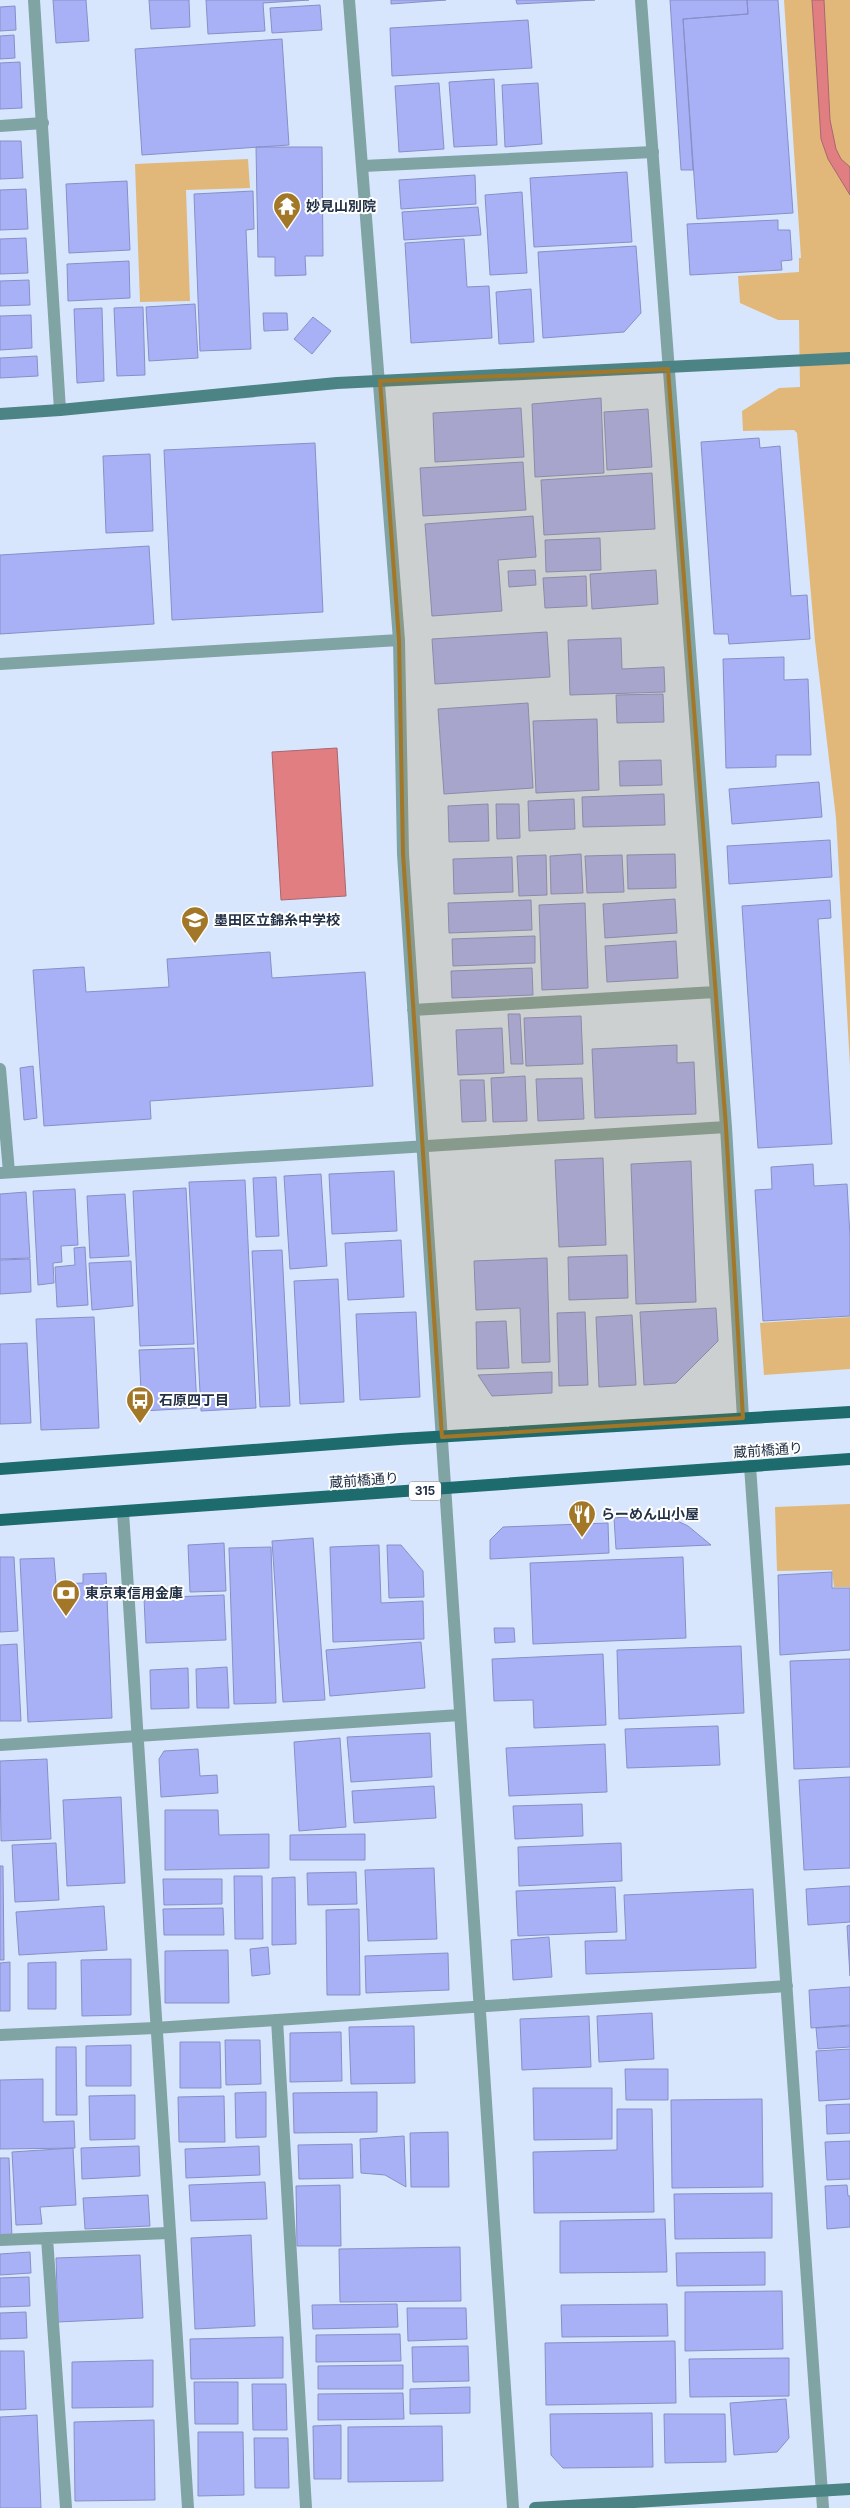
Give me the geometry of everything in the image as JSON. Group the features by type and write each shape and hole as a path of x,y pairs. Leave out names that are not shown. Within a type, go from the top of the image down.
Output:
{"main road":[{"path":"0,1469 442,1437 850,1412"},
{"name":"蔵前橋通り","path":"0,1520 850,1459"}],"street":[{"path":"34,0 60,410"},
{"path":"349,0 364,166 399,640 403,854 513,2508"},
{"path":"641,0 726,1127 743,1418"},
{"path":"0,126 43,123"},
{"path":"364,166 653,152"},
{"path":"0,414 380,381 668,369 850,358"},
{"path":"0,664 399,640"},
{"path":"413,1010 716,992"},
{"path":"0,1069 4,1172 726,1127"},
{"path":"750,1466 823,2508"},
{"path":"123,1512 168,2233 188,2508"},
{"path":"0,1745 460,1715"},
{"path":"0,2035 155,2028 787,1986"},
{"path":"277,2020 306,2508"},
{"path":"0,2240 168,2233"},
{"path":"48,2238 66,2508"},
{"path":"535,2508 850,2489"}],"highlighted area":[{"path":"668,369 726,1127 743,1418 442,1437 403,854 399,640 380,381"}],"shaded area":[{"path":"784,0 850,0 850,1066 836,818 815,641 797,433 794,430 743,431 742,411 779,388 800,387 799,320 778,320 740,303 738,276 799,272 799,258 801,258"},
{"path":"812,0 824,0 830,120 836,149 841,159 850,167 850,195 828,159 821,139"},
{"path":"248,159 250,188 186,190 190,301 140,302 135,164"},
{"path":"337,748 346,896 281,900 272,752"},
{"path":"850,1317 850,1369 764,1375 760,1323"},
{"path":"850,1504 850,1587 834,1587 832,1570 777,1571 775,1507"}],"building":[{"path":"53,0 86,0 89,41 56,43"},
{"path":"149,0 189,0 190,27 151,29"},
{"path":"206,0 309,0 263,3 265,31 208,34"},
{"path":"391,0 446,0 391,4"},
{"path":"516,0 595,0 517,4"},
{"path":"670,0 747,0 748,14 683,19 693,170 681,170"},
{"path":"747,0 778,0 793,213 697,219 683,19 748,14"},
{"path":"320,5 322,30 272,33 270,8"},
{"path":"15,6 16,30 0,31 0,7"},
{"path":"528,20 532,68 392,76 390,28"},
{"path":"14,35 15,58 0,59 0,36"},
{"path":"282,39 289,145 142,155 135,49"},
{"path":"20,62 22,108 0,109 0,63"},
{"path":"494,79 497,145 454,147 449,82"},
{"path":"439,83 444,149 399,152 395,86"},
{"path":"538,83 542,144 505,147 502,85"},
{"path":"0,141 21,141 23,178 0,179"},
{"path":"256,147 322,147 323,256 305,256 306,275 275,276 275,257 258,257"},
{"path":"627,172 632,242 534,247 530,178"},
{"path":"475,175 476,204 401,209 399,180"},
{"path":"127,181 130,250 69,253 66,184"},
{"path":"26,189 28,229 0,230 0,190"},
{"path":"253,191 254,229 246,230 251,349 200,351 194,194"},
{"path":"522,192 527,273 490,275 485,195"},
{"path":"478,207 481,235 404,240 402,212"},
{"path":"778,220 778,230 790,230 792,260 781,261 782,270 690,275 687,224"},
{"path":"26,238 28,273 0,274 0,239"},
{"path":"464,239 467,287 489,286 492,338 411,343 405,243"},
{"path":"636,246 641,313 624,332 543,338 538,252"},
{"path":"129,261 130,298 68,301 67,264"},
{"path":"29,280 30,305 0,306 0,281"},
{"path":"531,289 534,342 499,344 496,292"},
{"path":"195,304 198,358 149,361 146,307"},
{"path":"143,307 145,375 117,376 114,308"},
{"path":"102,308 104,381 77,383 74,309"},
{"path":"263,313 287,313 288,330 264,331"},
{"path":"31,315 32,348 0,350 0,316"},
{"path":"313,317 331,331 312,354 294,339"},
{"path":"37,356 38,376 0,378 0,358"},
{"path":"601,398 604,473 535,477 532,404"},
{"path":"521,408 524,457 435,462 433,413"},
{"path":"648,409 652,467 607,470 604,412"},
{"path":"759,438 760,448 780,446 791,596 807,595 810,639 729,644 728,634 714,634 701,442"},
{"path":"315,443 323,612 172,620 164,450"},
{"path":"150,454 153,531 106,533 103,456"},
{"path":"523,462 526,510 423,516 420,468"},
{"path":"652,473 655,529 544,535 541,480"},
{"path":"533,516 536,557 498,560 502,611 432,616 425,524"},
{"path":"600,538 601,570 546,572 545,540"},
{"path":"149,546 154,624 0,634 0,555"},
{"path":"535,570 536,585 509,587 508,571"},
{"path":"656,570 658,604 592,609 590,574"},
{"path":"586,576 587,606 545,608 543,578"},
{"path":"547,632 550,677 435,684 432,639"},
{"path":"621,638 622,669 664,667 665,692 570,695 568,640"},
{"path":"784,657 784,680 808,679 811,755 776,755 776,767 726,768 723,659"},
{"path":"663,694 664,722 617,723 616,695"},
{"path":"528,703 533,788 444,794 438,709"},
{"path":"597,719 599,790 536,793 533,721"},
{"path":"661,760 662,785 620,786 619,761"},
{"path":"819,782 822,817 732,824 729,789"},
{"path":"664,794 665,825 583,827 582,797"},
{"path":"574,799 575,829 529,831 528,801"},
{"path":"488,804 489,841 449,842 448,806"},
{"path":"496,804 519,804 520,838 497,839"},
{"path":"830,840 832,877 729,884 727,846"},
{"path":"581,854 583,893 551,894 550,856"},
{"path":"675,854 676,888 628,889 627,855"},
{"path":"546,855 547,895 519,896 517,856"},
{"path":"622,855 624,892 587,893 585,856"},
{"path":"512,857 513,892 454,894 453,859"},
{"path":"675,899 677,933 605,938 603,904"},
{"path":"531,900 532,930 449,933 448,903"},
{"path":"830,900 831,918 818,919 832,1144 758,1148 742,906"},
{"path":"585,903 588,988 542,990 539,905"},
{"path":"535,936 535,963 453,966 452,939"},
{"path":"676,941 678,978 607,982 605,946"},
{"path":"270,952 272,978 365,972 373,1086 150,1101 151,1119 44,1126 33,970 84,967 86,992 169,987 167,959"},
{"path":"532,968 533,995 452,998 451,971"},
{"path":"508,1014 520,1014 523,1064 511,1064"},
{"path":"581,1016 583,1064 526,1066 524,1018"},
{"path":"502,1028 504,1073 458,1075 456,1030"},
{"path":"677,1045 677,1063 694,1062 696,1114 595,1118 592,1049"},
{"path":"33,1066 37,1118 24,1120 20,1068"},
{"path":"525,1076 527,1121 493,1122 491,1078"},
{"path":"582,1078 584,1119 538,1121 536,1079"},
{"path":"460,1080 484,1080 486,1121 462,1122"},
{"path":"603,1158 606,1245 559,1247 555,1160"},
{"path":"691,1161 696,1302 636,1304 631,1164"},
{"path":"813,1164 814,1186 847,1184 850,1236 850,1316 763,1321 755,1190 772,1189 771,1167"},
{"path":"394,1171 397,1231 332,1234 329,1174"},
{"path":"321,1174 327,1266 290,1269 284,1176"},
{"path":"276,1177 279,1236 256,1237 253,1178"},
{"path":"245,1180 256,1408 201,1411 189,1182"},
{"path":"186,1188 194,1344 140,1346 133,1191"},
{"path":"75,1189 78,1245 61,1246 62,1262 53,1263 54,1283 38,1285 33,1191"},
{"path":"26,1192 30,1258 0,1259 0,1194"},
{"path":"125,1194 129,1256 90,1258 87,1196"},
{"path":"401,1240 404,1297 348,1300 345,1243"},
{"path":"85,1247 88,1305 57,1307 55,1267 75,1265 74,1248"},
{"path":"282,1250 290,1406 260,1407 252,1251"},
{"path":"627,1255 628,1298 569,1300 568,1257"},
{"path":"547,1258 550,1362 522,1363 520,1308 476,1310 474,1261"},
{"path":"30,1259 31,1292 0,1294 0,1260"},
{"path":"131,1261 133,1306 92,1310 89,1263"},
{"path":"338,1279 344,1402 300,1404 294,1281"},
{"path":"716,1308 718,1341 676,1383 644,1385 640,1312"},
{"path":"416,1312 420,1397 360,1400 356,1314"},
{"path":"585,1312 588,1385 559,1386 557,1313"},
{"path":"632,1315 636,1385 599,1387 596,1317"},
{"path":"94,1317 99,1428 41,1430 36,1319"},
{"path":"506,1321 509,1368 477,1369 476,1322"},
{"path":"27,1343 31,1423 0,1424 0,1344"},
{"path":"194,1348 197,1408 142,1411 139,1350"},
{"path":"552,1372 552,1393 492,1396 478,1375"},
{"path":"663,1514 688,1526 711,1545 616,1549 614,1518"},
{"path":"608,1523 609,1553 490,1559 490,1540 503,1527"},
{"path":"313,1538 325,1700 283,1702 272,1541"},
{"path":"224,1543 226,1591 190,1592 188,1545"},
{"path":"379,1545 381,1603 423,1601 424,1639 333,1642 330,1547"},
{"path":"387,1545 401,1545 423,1571 424,1597 389,1598"},
{"path":"271,1547 276,1703 234,1704 229,1548"},
{"path":"0,1557 14,1557 18,1631 0,1632"},
{"path":"683,1557 686,1638 533,1644 530,1563"},
{"path":"54,1558 56,1584 83,1583 83,1574 106,1573 112,1718 28,1722 20,1559"},
{"path":"832,1572 832,1588 850,1588 850,1650 780,1655 778,1575"},
{"path":"224,1595 226,1640 146,1643 144,1598"},
{"path":"494,1628 514,1628 515,1642 495,1643"},
{"path":"421,1642 425,1688 330,1696 326,1650"},
{"path":"17,1644 21,1721 0,1721 0,1645"},
{"path":"741,1646 744,1713 619,1719 617,1650"},
{"path":"603,1654 606,1725 534,1728 533,1700 494,1701 492,1659"},
{"path":"850,1659 850,1767 794,1769 790,1661"},
{"path":"227,1667 229,1708 197,1708 196,1669"},
{"path":"188,1668 189,1708 151,1709 150,1670"},
{"path":"718,1726 720,1765 627,1768 625,1729"},
{"path":"430,1733 432,1777 351,1782 347,1737"},
{"path":"340,1738 346,1827 299,1831 294,1742"},
{"path":"605,1744 607,1792 509,1796 506,1748"},
{"path":"198,1749 200,1776 217,1775 218,1793 161,1797 159,1759 164,1751"},
{"path":"47,1759 51,1839 1,1841 0,1761"},
{"path":"850,1777 850,1868 804,1870 799,1780"},
{"path":"434,1786 436,1818 354,1823 352,1791"},
{"path":"121,1797 125,1883 67,1886 63,1800"},
{"path":"582,1804 583,1836 515,1839 513,1806"},
{"path":"165,1810 218,1810 219,1835 269,1834 269,1868 165,1870"},
{"path":"365,1834 365,1860 290,1860 290,1835"},
{"path":"56,1843 59,1900 15,1902 12,1845"},
{"path":"621,1843 622,1881 519,1886 518,1847"},
{"path":"0,1866 3,1866 4,1960 0,1960"},
{"path":"434,1868 437,1939 368,1941 365,1870"},
{"path":"356,1872 357,1904 308,1905 307,1873"},
{"path":"234,1876 262,1876 263,1939 235,1939"},
{"path":"295,1877 296,1944 272,1945 272,1878"},
{"path":"163,1879 222,1879 222,1904 164,1905"},
{"path":"850,1886 850,1922 808,1925 806,1889"},
{"path":"615,1887 617,1932 518,1936 516,1891"},
{"path":"753,1889 756,1968 586,1974 585,1941 626,1940 624,1895"},
{"path":"104,1906 107,1950 19,1955 16,1912"},
{"path":"223,1908 224,1935 164,1935 163,1909"},
{"path":"359,1909 360,1995 327,1995 326,1910"},
{"path":"850,1925 850,1976 847,1926"},
{"path":"549,1937 552,1977 513,1980 511,1940"},
{"path":"268,1947 270,1974 252,1976 250,1949"},
{"path":"228,1950 229,2003 165,2003 165,1951"},
{"path":"448,1953 449,1990 366,1993 365,1956"},
{"path":"131,1959 131,2015 82,2016 81,1960"},
{"path":"10,1962 10,2011 0,2011 0,1963"},
{"path":"56,1962 56,2009 28,2009 28,1963"},
{"path":"850,1987 850,2025 811,2028 809,1990"},
{"path":"652,2013 654,2059 599,2062 597,2016"},
{"path":"589,2016 591,2067 522,2070 520,2019"},
{"path":"414,2026 415,2083 351,2084 349,2027"},
{"path":"850,2026 850,2047 818,2049 816,2028"},
{"path":"341,2032 342,2081 290,2082 290,2033"},
{"path":"225,2040 260,2040 261,2084 226,2085"},
{"path":"180,2042 220,2042 221,2088 180,2088"},
{"path":"131,2045 131,2086 86,2086 86,2046"},
{"path":"56,2047 76,2047 77,2115 56,2115"},
{"path":"850,2049 850,2099 819,2101 816,2051"},
{"path":"625,2069 668,2069 668,2100 626,2100"},
{"path":"43,2079 43,2122 74,2121 75,2148 0,2149 0,2080"},
{"path":"533,2088 612,2088 612,2139 534,2140"},
{"path":"266,2092 266,2137 236,2138 235,2093"},
{"path":"377,2092 377,2132 294,2133 293,2093"},
{"path":"135,2095 135,2139 90,2140 89,2096"},
{"path":"224,2096 225,2142 179,2142 178,2097"},
{"path":"762,2099 763,2187 672,2188 671,2100"},
{"path":"850,2104 850,2133 827,2134 826,2105"},
{"path":"617,2109 652,2109 654,2212 534,2213 533,2152 617,2150"},
{"path":"448,2132 449,2187 411,2187 410,2133"},
{"path":"404,2136 406,2187 385,2175 361,2173 360,2139"},
{"path":"850,2141 850,2179 827,2180 825,2142"},
{"path":"352,2144 353,2178 299,2179 298,2145"},
{"path":"139,2146 140,2176 82,2179 81,2148"},
{"path":"259,2146 260,2175 186,2178 185,2149"},
{"path":"73,2148 76,2205 40,2207 42,2224 16,2225 12,2152"},
{"path":"0,2158 9,2158 12,2238 0,2238"},
{"path":"265,2182 267,2219 191,2221 189,2185"},
{"path":"340,2185 341,2246 297,2246 296,2186"},
{"path":"847,2185 848,2196 850,2196 850,2227 827,2229 825,2186"},
{"path":"772,2193 772,2238 675,2239 674,2194"},
{"path":"148,2195 150,2226 85,2229 83,2198"},
{"path":"665,2219 667,2272 560,2273 560,2221"},
{"path":"251,2235 255,2326 195,2329 191,2238"},
{"path":"460,2247 461,2301 340,2302 339,2249"},
{"path":"30,2252 31,2273 0,2275 0,2254"},
{"path":"765,2252 765,2285 677,2286 676,2253"},
{"path":"140,2255 143,2318 58,2322 56,2258"},
{"path":"29,2277 30,2306 0,2307 0,2278"},
{"path":"782,2291 783,2349 685,2351 685,2292"},
{"path":"397,2304 398,2327 313,2329 312,2305"},
{"path":"667,2304 668,2336 562,2337 561,2305"},
{"path":"407,2308 466,2308 467,2339 408,2341"},
{"path":"26,2312 27,2338 0,2339 0,2313"},
{"path":"400,2334 401,2361 316,2362 316,2335"},
{"path":"283,2337 283,2378 191,2379 190,2339"},
{"path":"675,2341 676,2403 546,2405 545,2343"},
{"path":"468,2346 469,2381 413,2382 412,2347"},
{"path":"0,2351 24,2351 26,2409 0,2410"},
{"path":"789,2358 789,2396 690,2397 689,2359"},
{"path":"153,2360 153,2407 72,2408 72,2362"},
{"path":"403,2365 403,2389 318,2389 318,2366"},
{"path":"194,2382 238,2382 238,2424 195,2424"},
{"path":"252,2384 286,2384 287,2430 253,2430"},
{"path":"470,2387 470,2413 410,2414 410,2389"},
{"path":"403,2393 404,2419 318,2420 318,2394"},
{"path":"786,2399 789,2438 777,2452 734,2455 730,2403"},
{"path":"652,2413 653,2467 563,2468 551,2455 550,2414"},
{"path":"664,2414 725,2414 726,2462 665,2463"},
{"path":"37,2415 41,2508 0,2508 0,2417"},
{"path":"154,2420 155,2500 75,2501 74,2422"},
{"path":"341,2425 341,2479 314,2479 313,2426"},
{"path":"442,2426 443,2481 348,2482 348,2427"},
{"path":"198,2432 243,2432 244,2495 198,2496"},
{"path":"254,2438 288,2438 289,2488 255,2488"}],"place":[{"name":"妙見山別院","path":"287,230"},
{"name":"墨田区立錦糸中学校","path":"195,944"},
{"name":"石原四丁目","path":"140,1424"},
{"name":"らーめん山小屋","path":"582,1538"},
{"name":"東京東信用金庫","path":"66,1617"}]}
